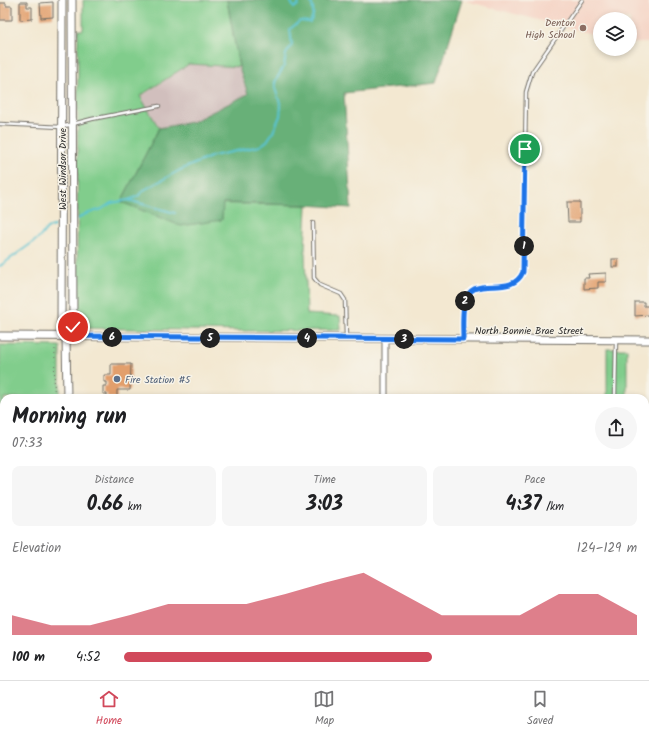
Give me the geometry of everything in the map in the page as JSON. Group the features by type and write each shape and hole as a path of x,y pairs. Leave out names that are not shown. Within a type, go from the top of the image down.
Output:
{"street":[{"name":"West Windsor Drive","path":"62,0 61,329 66,336 67,394"},
{"name":"West Windsor Drive","path":"66,336 73,327 72,0"},
{"name":"North Bonnie Brae Street","path":"0,336 649,340"},
{"path":"385,339 385,394"}],"lane":[{"path":"463,339 464,304 467,295 473,289 480,286 507,286 514,284 520,279 523,272 526,92 528,82 532,72 582,0"},
{"path":"0,124 61,127 72,123 159,106"},
{"path":"313,223 314,278 320,285 342,294 345,300 346,338"},
{"path":"615,394 616,340"}],"path":[{"path":"54,394 55,346"}],"shaded area":[{"name":"Denton High School","path":"462,0 649,0 649,43 637,43 637,12 593,12 593,34"},
{"path":"189,64 239,67 248,94 192,122 159,128 140,97"}],"green space":[{"path":"83,0 227,0 239,67 189,64 140,96 159,128 121,202 307,205 305,251 307,314 340,316 341,330 246,331 77,328 78,30 83,30"},
{"path":"227,0 462,0 436,83 344,93 351,208 307,205 223,203 222,220 181,226 121,202 159,128 192,122 248,94 239,67"},
{"path":"0,345 60,346 60,394 0,394"},
{"path":"607,349 627,349 627,394 607,394"}],"building":[{"path":"20,2 27,2 27,7 32,7 32,19 20,20"},
{"path":"53,2 53,17 41,18 40,3"},
{"path":"0,3 6,3 6,6 12,6 12,20 0,20"},
{"path":"567,202 580,202 580,222 568,222"},
{"path":"612,259 618,259 618,267 612,267"},
{"path":"606,273 606,282 598,282 598,288 584,289 584,278 589,278 588,274"},
{"path":"635,302 644,302 644,306 649,306 649,315 635,316"},
{"name":"Fire Station #5","path":"111,364 131,364 130,390 117,390 117,394 103,394 103,386 107,386 107,382 104,382 104,375 111,375"}],"waterway":[{"path":"290,0 294,8 298,5 300,0"},
{"path":"128,200 137,197 144,190 180,170 213,156 260,146 267,141 280,116 281,106 275,88 275,82 284,66 286,54 292,45 290,29 300,21 310,22 313,16 310,0"},
{"path":"78,219 83,215 102,209 111,203 128,200 175,213"},
{"path":"0,266 39,238 47,228 54,226"}],"place":[{"name":"Denton High School","path":"583,28"},
{"name":"Fire Station #5","path":"117,379"}],"route":[{"path":"73,327 66,336 463,339 464,304 467,295 473,289 480,286 507,286 514,284 520,279 523,272 525,149"}]}
